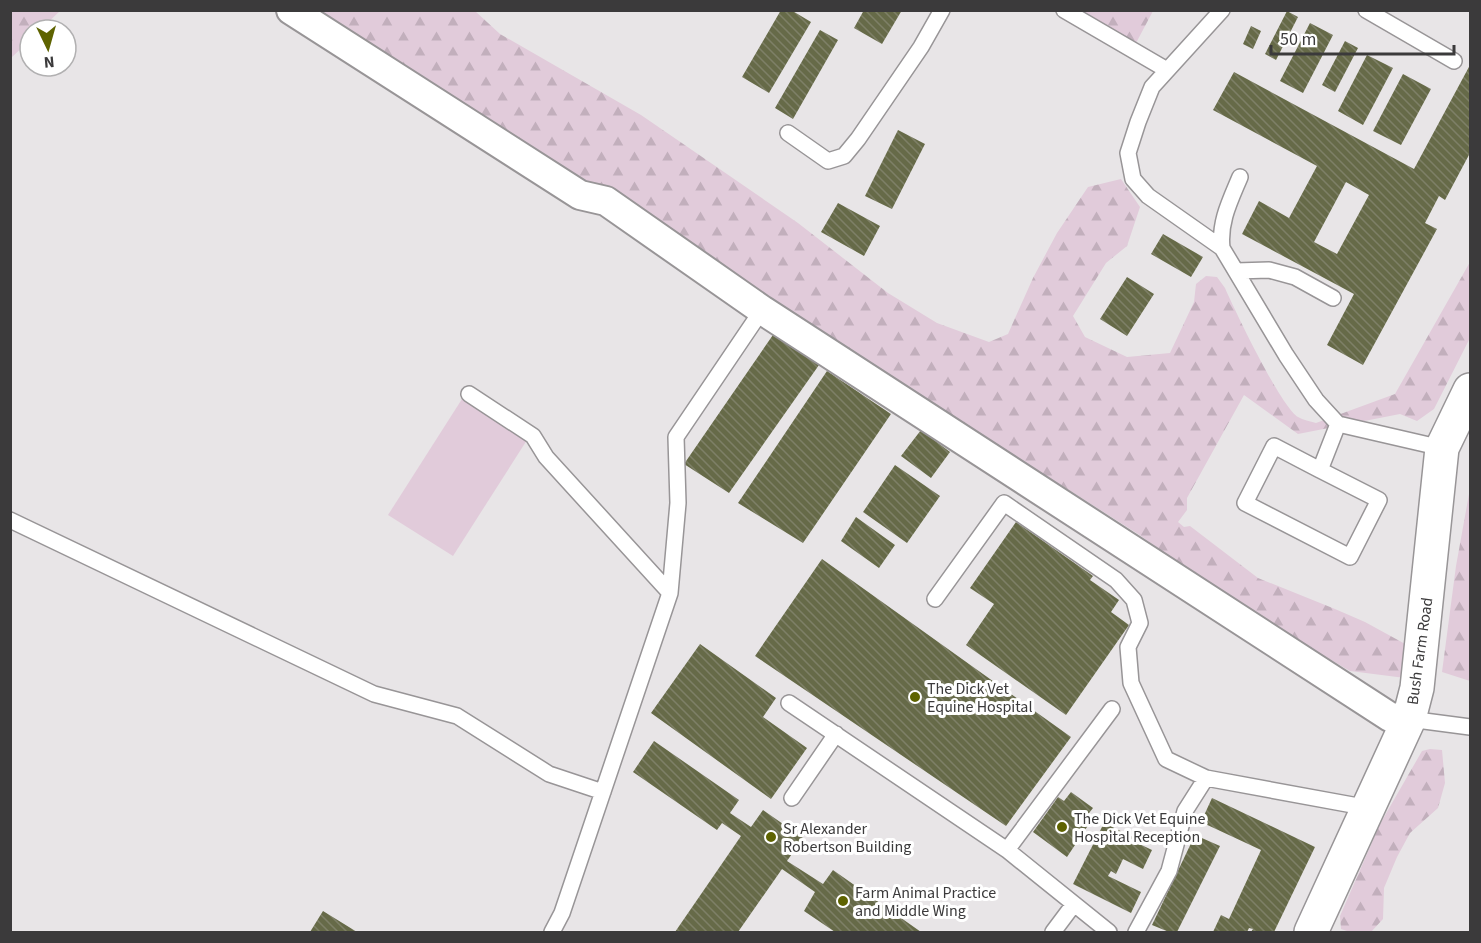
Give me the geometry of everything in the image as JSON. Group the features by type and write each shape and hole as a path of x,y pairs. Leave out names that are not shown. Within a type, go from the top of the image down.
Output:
{"street":[{"path":"291,10 580,195 606,201 762,309 1390,717 1409,719"},
{"name":"Bush Farm Road","path":"1311,933 1409,719 1417,688 1442,448 1470,390"}],"lane":[{"path":"788,133 828,161 844,156 877,114 921,47 942,10"},
{"path":"1064,10 1167,70"},
{"path":"1222,10 1152,87 1128,153 1133,178 1148,196 1222,248 1286,355 1316,400 1338,424 1442,448"},
{"path":"1366,10 1454,61"},
{"path":"1222,248 1224,217 1240,177"},
{"path":"1236,271 1269,270 1295,277 1333,298"},
{"path":"552,933 562,913 670,593 678,503 676,437 762,309"},
{"path":"469,394 533,436 546,457 670,593"},
{"path":"1320,470 1338,424"},
{"path":"1274,446 1320,470 1379,500 1350,556 1245,503 1274,446"},
{"path":"935,599 1005,503 1116,580 1134,600 1140,623 1128,648 1131,683 1166,759 1206,778 1369,808"},
{"path":"10,520 374,694 457,716 549,774 603,792"},
{"path":"789,703 1007,850 1108,933"},
{"path":"1007,850 1112,709"},
{"path":"1409,719 1470,727"},
{"path":"792,798 836,734"},
{"path":"1136,933 1169,871 1185,811 1206,778"},
{"path":"1053,933 1074,904"}],"green space":[{"path":"11,10 60,10 53,18 18,18 18,51 11,58"},
{"path":"320,11 475,11 500,34 641,115 798,223 888,293 937,323 989,342 1008,334 1033,278 1057,233 1088,187 1121,179 1140,207 1127,246 1106,263 1073,316 1085,337 1127,357 1170,353 1194,302 1196,284 1206,276 1217,277 1290,410 1304,420 1316,423 1395,394 1470,262 1470,338 1434,409 1417,421 1400,414 1298,434 1244,395 1187,498 1187,510 1178,522 1184,527 1190,526 1258,578 1365,622 1407,645 1405,678 1350,671 1241,608 1138,534 1061,485 1019,467 611,191 562,170"},
{"path":"1079,11 1153,11 1136,43 1105,31"},
{"path":"462,399 527,440 453,556 388,515"},
{"path":"1470,474 1470,681 1442,672 1456,566 1469,494"},
{"path":"1442,750 1445,783 1438,808 1410,833 1397,857 1384,888 1383,919 1371,932 1350,932 1341,929 1340,916 1380,824 1422,751"}],"building":[{"path":"781,10 791,10 811,22 769,93 742,77"},
{"path":"864,10 902,10 882,44 854,28"},
{"path":"1287,11 1298,17 1276,60 1265,54"},
{"path":"1310,23 1333,35 1303,93 1280,81"},
{"path":"1251,26 1261,31 1253,49 1243,44"},
{"path":"820,30 838,40 793,119 775,108"},
{"path":"1345,41 1358,48 1335,92 1322,85"},
{"path":"1367,55 1393,68 1363,125 1338,111"},
{"path":"1470,65 1470,153 1445,200 1439,196 1425,223 1437,229 1363,365 1327,345 1354,294 1242,234 1259,201 1289,218 1317,166 1213,110 1234,72 1414,169","holes":["1346,182 1369,195 1337,254 1314,242"]},
{"path":"1403,74 1431,89 1401,145 1373,131"},
{"path":"898,130 925,144 892,209 865,196"},
{"path":"838,203 880,226 864,256 821,232"},
{"path":"1163,234 1203,257 1191,277 1151,254"},
{"path":"1127,277 1154,294 1127,336 1100,319"},
{"path":"775,332 819,365 729,493 684,464"},
{"path":"827,371 891,414 803,543 738,503"},
{"path":"921,430 950,452 931,478 901,456"},
{"path":"895,465 940,496 907,543 863,512"},
{"path":"856,517 895,545 879,568 841,541"},
{"path":"1016,522 1093,576 1090,580 1119,600 1111,612 1129,625 1066,715 966,645 994,604 970,588"},
{"name":"The Dick Vet Equine Hospital","path":"822,559 1071,737 1006,826 755,656"},
{"path":"700,644 776,698 763,717 807,748 771,799 651,713"},
{"name":"Sr Alexander Robertson Building","path":"654,741 739,800 730,813 751,827 763,810 803,838 787,861 823,884 833,870 921,932 835,932 804,911 815,892 782,869 738,932 675,932 741,836 722,823 717,830 633,772"},
{"name":"The Dick Vet Equine Hospital Reception","path":"1071,792 1093,808 1086,817 1091,821 1067,857 1033,832 1058,797 1064,801"},
{"path":"1212,798 1315,847 1274,932 1251,932 1253,929 1249,928 1247,932 1213,932 1221,915 1229,919 1261,850 1201,822"},
{"path":"1104,823 1133,837 1131,840 1152,850 1143,869 1123,859 1116,874 1111,871 1108,876 1141,892 1131,913 1073,884"},
{"path":"1195,835 1220,846 1177,932 1169,932 1152,925"},
{"path":"323,911 357,932 310,932"}],"place":[{"name":"The Dick Vet Equine Hospital","path":"915,697"},
{"name":"The Dick Vet Equine Hospital Reception","path":"1062,827"},
{"name":"Sr Alexander Robertson Building","path":"771,837"},
{"name":"Farm Animal Practice and Middle Wing","path":"843,901"}]}
